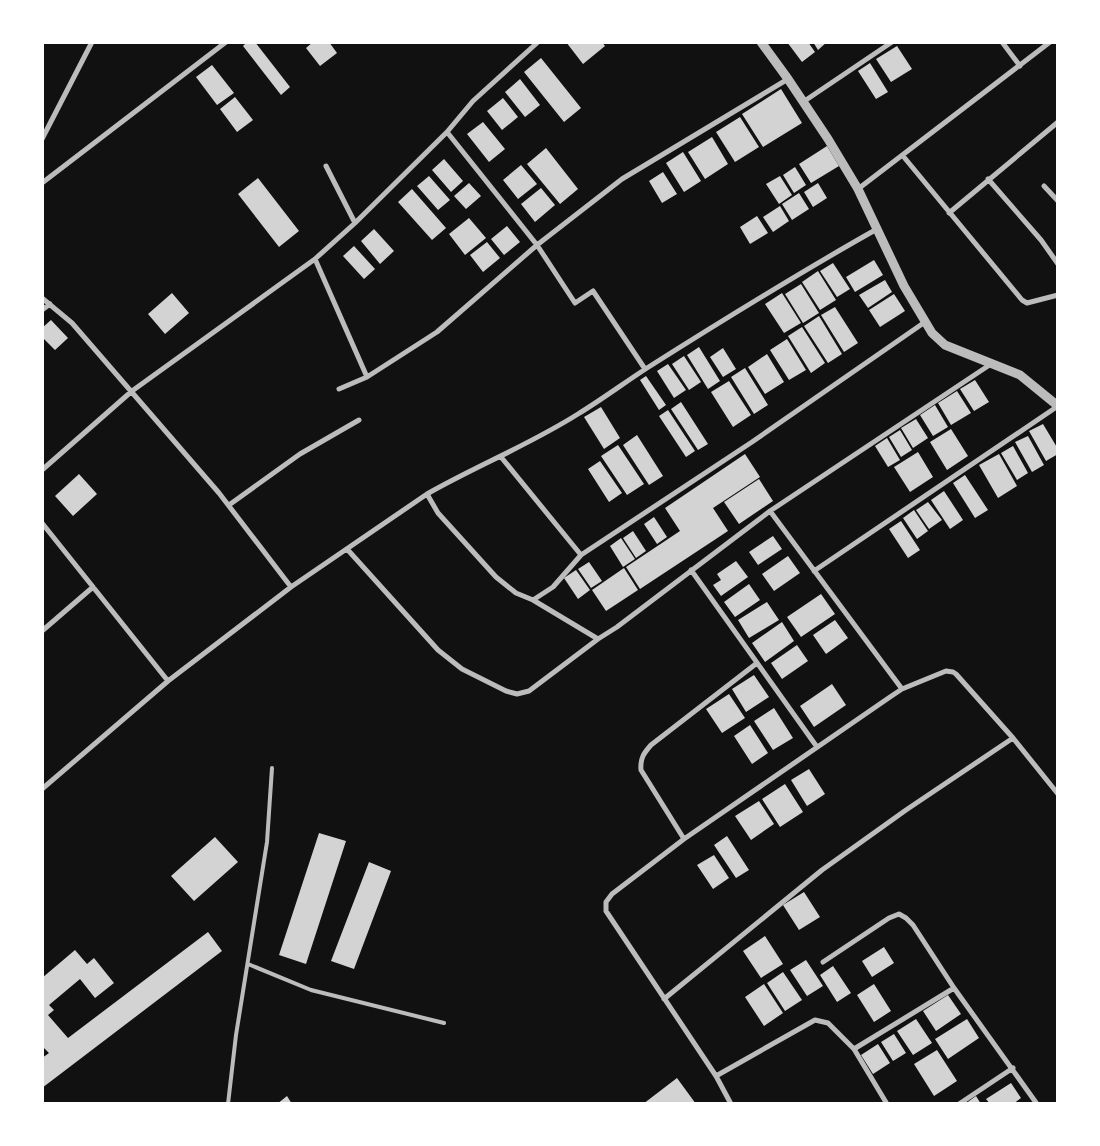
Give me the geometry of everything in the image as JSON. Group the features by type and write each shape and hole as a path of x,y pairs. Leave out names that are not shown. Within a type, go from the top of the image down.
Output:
{"street":[{"path":"42,139 92,42"},
{"path":"42,183 226,42"},
{"path":"42,470 132,391 314,259 355,223 447,132 474,101 538,42"},
{"path":"761,42 788,78 858,189 904,286 932,334 945,345 1020,375 1058,406 814,571"},
{"path":"803,102 892,42"},
{"path":"1002,42 1020,66"},
{"path":"858,189 1050,42"},
{"path":"339,389 367,377 437,332 537,245 622,180 788,78"},
{"path":"949,212 1058,122"},
{"path":"447,132 537,245 575,303 593,291 645,369"},
{"path":"903,156 1022,300 1027,303 1058,295"},
{"path":"326,166 355,223"},
{"path":"988,179 1041,240 1058,264"},
{"path":"1044,186 1058,201"},
{"path":"42,789 168,681 291,587 427,494 501,457 577,415 645,369 781,284 878,229"},
{"path":"314,259 367,377"},
{"path":"42,298 72,323 132,391 229,505 291,587"},
{"path":"42,310 50,304"},
{"path":"532,600 553,587 581,555 752,442 925,322"},
{"path":"348,549 438,650 462,669 506,691 517,694 529,691 770,511 991,364"},
{"path":"229,505 300,454 359,420"},
{"path":"501,457 581,555"},
{"path":"427,494 438,513 496,577 516,593 532,600 598,639"},
{"path":"770,511 902,689"},
{"path":"42,524 168,681"},
{"path":"690,570 817,748"},
{"path":"42,631 93,587"},
{"path":"684,839 642,770 641,761 643,754 651,745 756,663"},
{"path":"731,1104 716,1076 606,911 606,902 612,894 684,839 902,689 946,671 953,672 1014,738 1058,794"},
{"path":"664,999 822,870 906,810 1014,738"},
{"path":"823,962 889,918 899,914 906,918 1037,1104"},
{"path":"854,1049 954,988"},
{"path":"716,1076 815,1020 828,1023 854,1049 887,1104"},
{"path":"959,1104 1013,1068"}],"lane":[{"path":"228,1104 236,1035 267,842 272,768"},
{"path":"248,964 311,990 444,1023"}],"building":[{"path":"247,42 255,42 290,87 281,95 243,46"},
{"path":"313,42 329,42 337,53 320,66 306,48"},
{"path":"566,42 602,42 605,46 583,64"},
{"path":"787,42 808,42 815,52 802,62"},
{"path":"813,42 827,42 818,50"},
{"path":"897,46 912,69 891,82 876,59"},
{"path":"541,58 581,108 564,122 524,72"},
{"path":"870,63 888,92 876,99 858,71"},
{"path":"212,65 234,93 217,105 196,77"},
{"path":"520,79 540,105 525,117 505,92"},
{"path":"781,89 802,123 763,147 742,114"},
{"path":"235,97 253,120 237,132 220,109"},
{"path":"503,98 518,117 502,130 487,111"},
{"path":"740,117 759,147 735,162 716,132"},
{"path":"483,122 505,149 489,162 467,134"},
{"path":"712,137 728,164 705,179 688,152"},
{"path":"827,146 839,166 811,183 799,164"},
{"path":"546,148 578,189 560,204 527,164"},
{"path":"683,152 701,181 684,192 666,163"},
{"path":"444,159 463,181 451,192 432,170"},
{"path":"521,165 537,184 518,199 503,180"},
{"path":"795,167 806,185 794,193 783,175"},
{"path":"663,172 677,194 662,203 649,181"},
{"path":"429,176 450,200 438,210 417,186"},
{"path":"780,176 792,195 779,204 766,184"},
{"path":"258,178 299,231 279,247 238,194"},
{"path":"469,183 481,196 466,209 454,196"},
{"path":"818,183 827,198 813,207 804,192"},
{"path":"541,188 555,205 535,222 521,204"},
{"path":"412,189 446,228 432,240 398,202"},
{"path":"799,193 809,209 792,220 782,204"},
{"path":"780,206 789,221 773,232 763,217"},
{"path":"757,216 768,233 750,244 740,227"},
{"path":"469,218 486,238 465,255 449,234"},
{"path":"507,226 520,242 504,255 491,239"},
{"path":"374,229 394,251 380,264 361,241"},
{"path":"487,242 500,258 483,272 470,255"},
{"path":"354,246 375,269 364,279 343,256"},
{"path":"874,260 883,275 855,292 846,277"},
{"path":"833,263 850,289 837,297 820,271"},
{"path":"818,271 836,300 820,310 802,282"},
{"path":"885,280 892,292 868,308 859,295"},
{"path":"801,284 819,313 803,323 785,294"},
{"path":"172,293 189,313 165,334 148,314"},
{"path":"782,293 801,323 784,333 765,304"},
{"path":"894,294 905,311 880,327 869,310"},
{"path":"835,307 858,343 844,352 821,315"},
{"path":"819,316 842,354 828,363 804,326"},
{"path":"51,320 68,338 55,350 42,337 42,328"},
{"path":"802,327 825,363 811,373 788,336"},
{"path":"787,339 806,370 789,380 770,350"},
{"path":"699,347 720,381 708,389 687,355"},
{"path":"723,348 736,369 723,377 710,357"},
{"path":"767,354 784,382 765,394 748,367"},
{"path":"684,356 701,382 689,390 672,364"},
{"path":"668,364 686,390 674,398 657,371"},
{"path":"745,368 768,405 754,414 731,377"},
{"path":"646,376 666,405 659,410 640,380"},
{"path":"975,380 989,402 974,411 960,389"},
{"path":"729,381 751,415 733,427 711,392"},
{"path":"957,391 971,413 951,425 938,403"},
{"path":"681,402 708,444 698,450 671,409"},
{"path":"935,405 948,427 933,436 920,415"},
{"path":"601,407 620,438 604,449 584,417"},
{"path":"668,410 695,451 686,457 659,416"},
{"path":"916,419 928,438 913,448 901,428"},
{"path":"1043,424 1058,449 1058,454 1046,461 1029,431"},
{"path":"951,429 968,456 947,470 930,442"},
{"path":"900,430 912,450 901,457 889,437"},
{"path":"637,435 663,476 649,485 623,445"},
{"path":"1028,436 1044,465 1032,472 1015,442"},
{"path":"887,438 900,460 888,467 875,446"},
{"path":"618,445 644,484 627,495 601,456"},
{"path":"1013,446 1028,473 1017,480 1001,453"},
{"path":"918,452 933,477 910,492 894,467"},
{"path":"745,454 760,477 713,508 728,531 640,589 626,567 680,531 665,508"},
{"path":"999,454 1017,486 998,498 979,465"},
{"path":"600,461 622,493 609,502 588,469"},
{"path":"79,474 97,494 73,516 55,496"},
{"path":"965,475 988,510 975,518 953,483"},
{"path":"759,479 773,501 739,524 724,502"},
{"path":"944,491 963,520 950,529 931,500"},
{"path":"928,502 942,520 929,529 916,510"},
{"path":"914,510 928,531 917,539 903,518"},
{"path":"654,517 667,537 657,544 644,524"},
{"path":"901,521 920,550 908,558 889,529"},
{"path":"633,531 646,551 636,558 623,538"},
{"path":"773,536 782,549 758,565 749,552"},
{"path":"621,538 635,559 623,567 610,546"},
{"path":"788,556 800,573 774,591 762,574"},
{"path":"736,561 748,577 721,596 713,585 721,580 717,574"},
{"path":"589,562 602,581 591,588 578,569"},
{"path":"624,568 638,590 606,611 592,590"},
{"path":"576,570 590,590 578,599 564,578"},
{"path":"749,584 760,600 735,617 724,602"},
{"path":"821,594 835,614 801,637 787,617"},
{"path":"767,602 779,620 749,638 738,620"},
{"path":"835,620 848,638 826,654 813,635"},
{"path":"782,622 794,641 765,662 752,643"},
{"path":"797,645 808,661 782,679 771,663"},
{"path":"754,675 769,697 746,712 732,689"},
{"path":"832,684 846,705 814,727 800,706"},
{"path":"729,694 745,718 722,733 706,709"},
{"path":"774,708 793,738 773,750 754,721"},
{"path":"750,725 768,753 752,764 734,736"},
{"path":"809,769 825,794 807,806 791,780"},
{"path":"785,784 803,812 780,827 762,799"},
{"path":"759,801 774,824 751,840 735,816"},
{"path":"319,833 346,841 306,964 279,955"},
{"path":"727,836 749,870 736,878 714,845"},
{"path":"215,837 238,862 194,901 171,876"},
{"path":"714,855 729,878 713,889 697,865"},
{"path":"369,862 391,871 354,969 331,961"},
{"path":"804,892 820,917 799,930 783,905"},
{"path":"208,932 222,951 42,1088 42,1058 49,1053 42,1046 42,978 75,950 87,964 94,958 114,983 95,998 80,979 49,1005 54,1010 48,1015 68,1038"},
{"path":"765,936 783,964 761,978 743,951"},
{"path":"884,947 894,963 872,977 862,961"},
{"path":"806,960 823,986 807,996 790,970"},
{"path":"833,966 851,993 837,1002 820,975"},
{"path":"783,972 802,1000 785,1011 767,983"},
{"path":"764,984 783,1013 764,1026 745,997"},
{"path":"874,984 891,1011 874,1022 857,995"},
{"path":"948,995 961,1014 936,1031 923,1011"},
{"path":"916,1019 932,1043 913,1055 897,1031"},
{"path":"967,1019 979,1038 948,1059 935,1039"},
{"path":"894,1034 906,1053 893,1061 881,1042"},
{"path":"878,1044 890,1063 873,1074 861,1055"},
{"path":"937,1050 957,1081 934,1096 914,1064"},
{"path":"677,1078 696,1104 643,1104"},
{"path":"1011,1083 1021,1098 1013,1104 990,1104 986,1099"},
{"path":"287,1096 292,1104 277,1104"},
{"path":"976,1096 981,1104 965,1104"}]}
